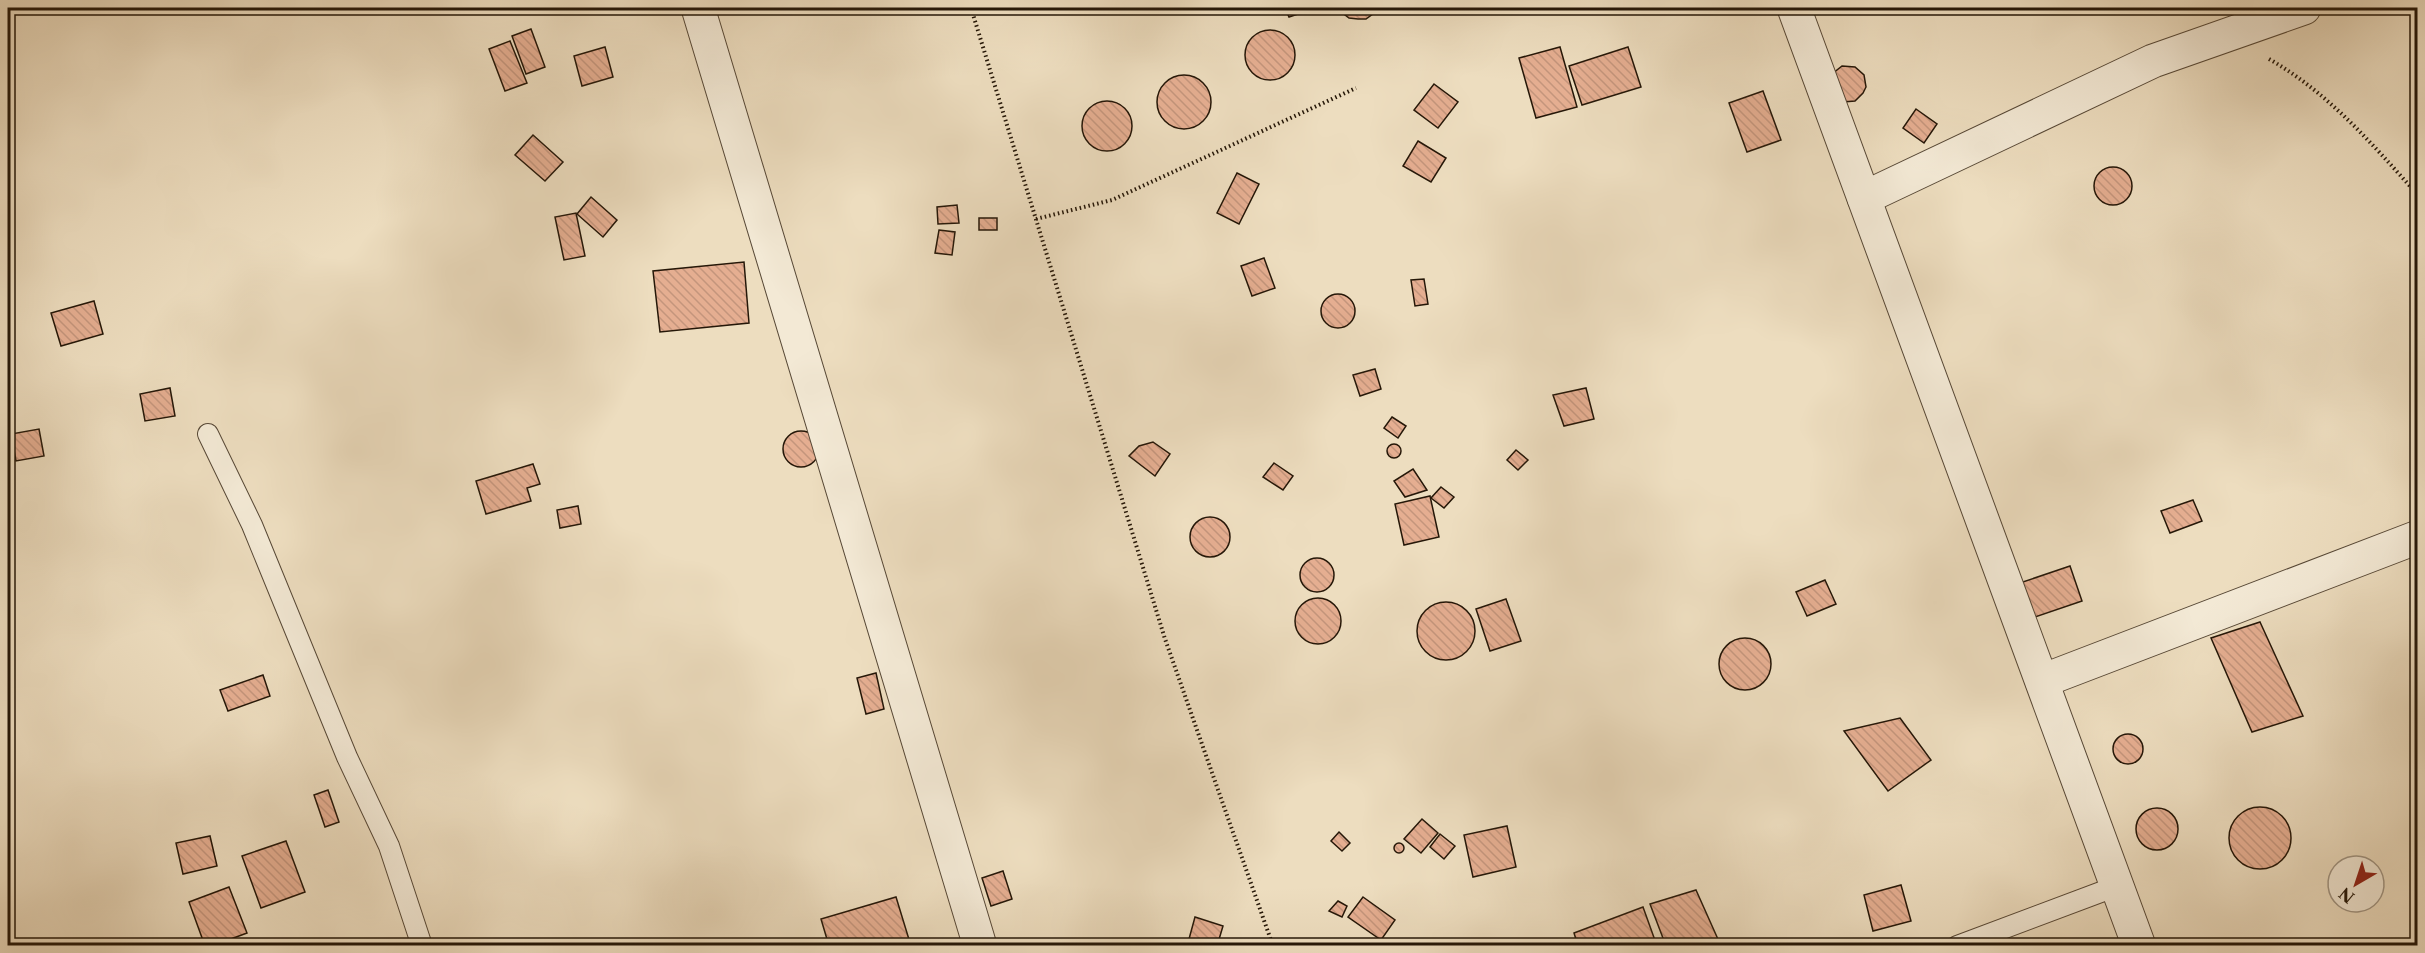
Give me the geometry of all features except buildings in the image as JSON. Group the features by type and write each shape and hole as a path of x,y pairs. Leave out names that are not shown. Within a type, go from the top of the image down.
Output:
{"street":[{"path":"698,8 980,945"},
{"path":"1794,8 2139,945"},
{"path":"1864,198 2153,61 2304,8"},
{"path":"2042,681 2418,537"}],"lane":[{"path":"207,434 252,525 347,757 389,846 422,945"},
{"path":"1957,945 2117,886"}],"path":[{"path":"971,8 1165,639 1273,945"},
{"path":"2226,35 2291,72 2349,118 2418,195"},
{"path":"1036,219 1112,200 1356,88"}]}
